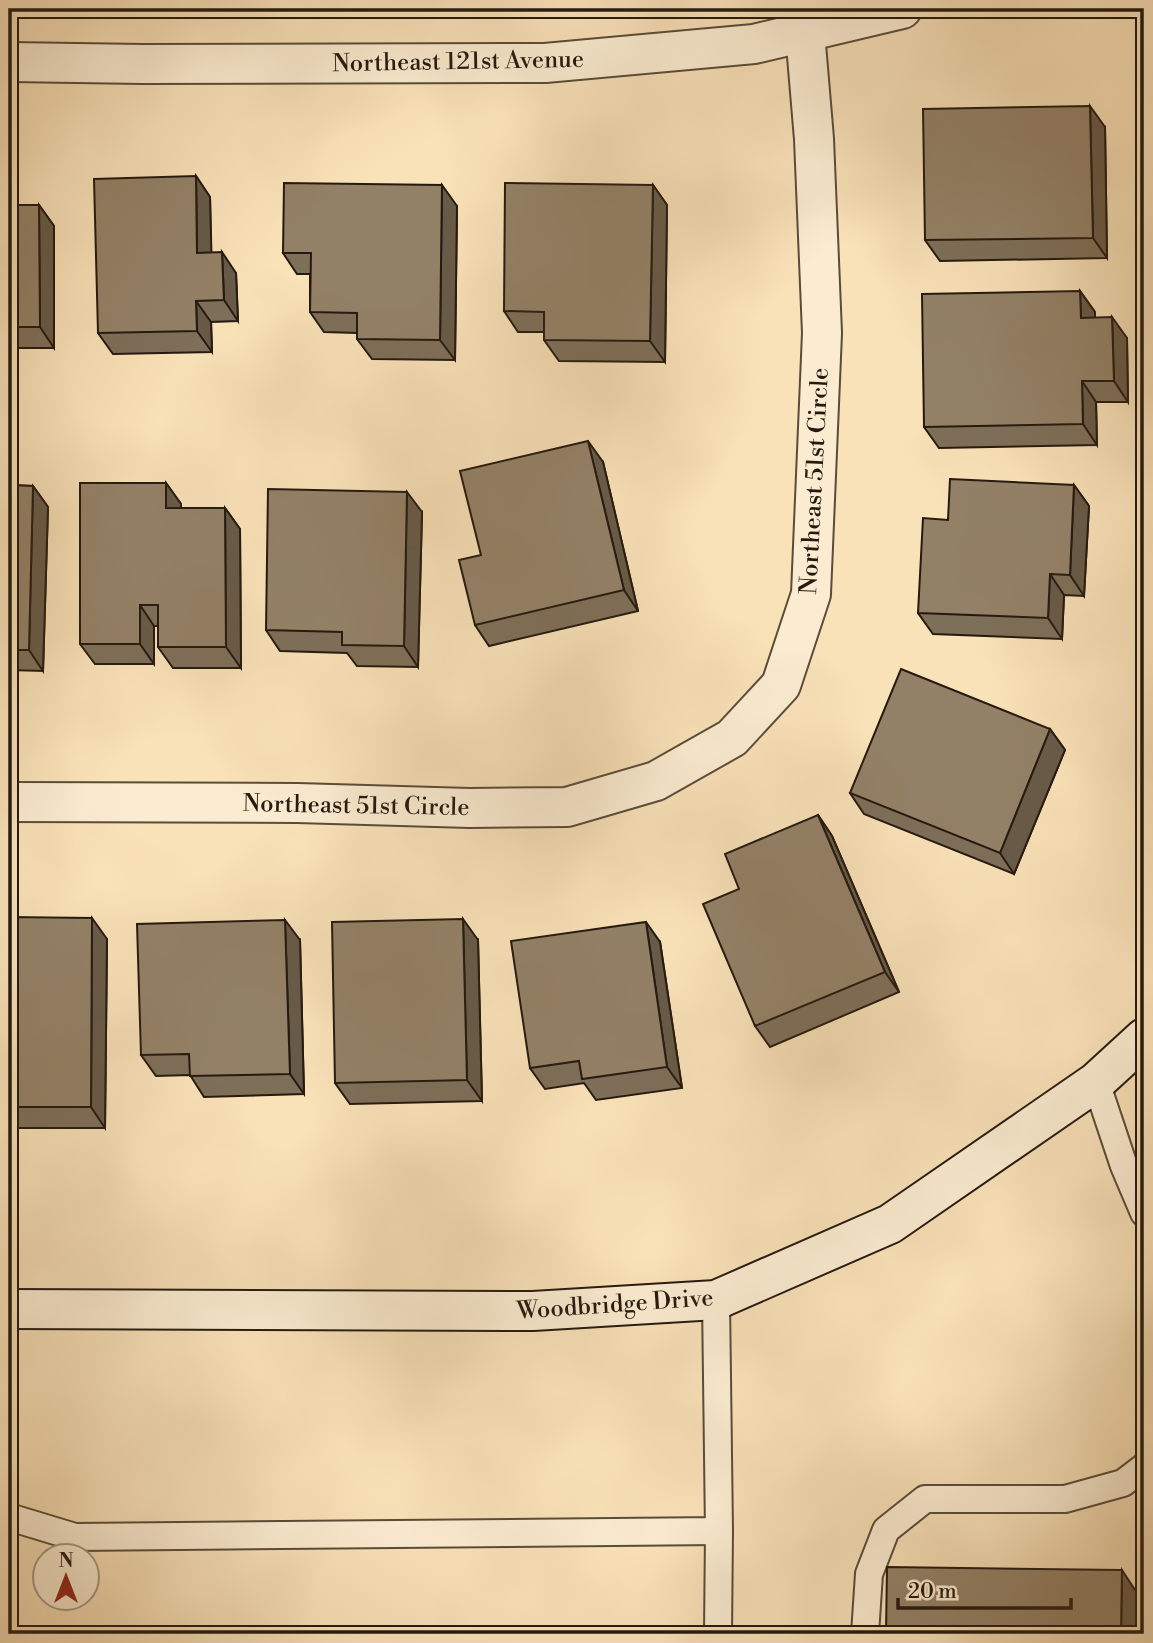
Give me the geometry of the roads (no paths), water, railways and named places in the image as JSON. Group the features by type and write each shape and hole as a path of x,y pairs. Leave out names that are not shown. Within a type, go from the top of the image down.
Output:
{"street":[{"name":"Northeast 121st Avenue","path":"9,62 545,63 754,44 804,21 902,9"},
{"name":"Northeast 51st Circle","path":"9,802 567,807 656,781 732,738 782,685 811,594 822,333 814,139 804,21"},
{"name":"Woodbridge Drive","path":"9,1309 533,1311 716,1300 890,1224 1096,1082 1144,1038"}],"lane":[{"path":"1096,1082 1124,1166 1144,1213"},
{"path":"716,1300 718,1634"},
{"path":"865,1634 869,1574 886,1530 925,1499 1065,1499 1123,1483 1144,1467"},
{"path":"9,1517 75,1537 719,1531"}]}
